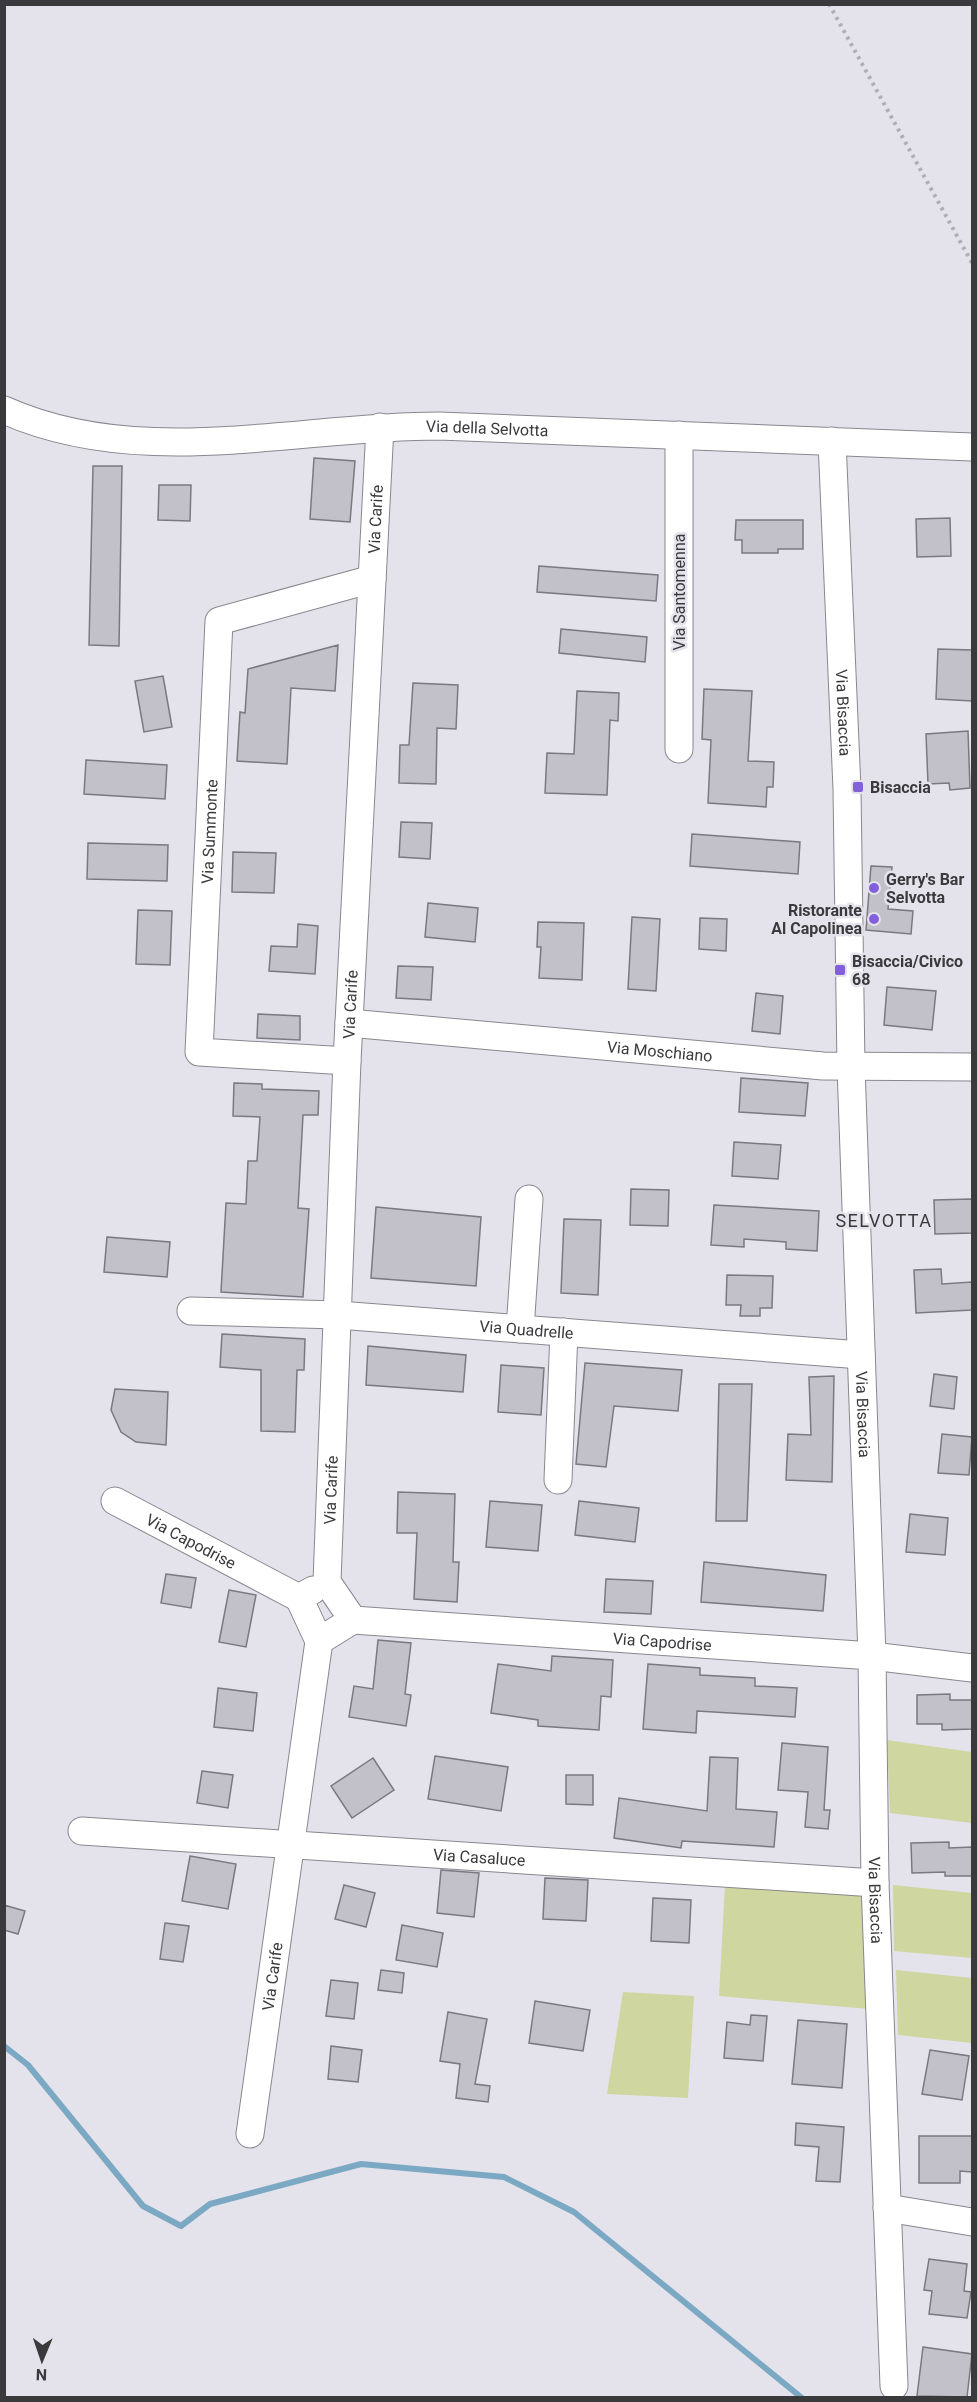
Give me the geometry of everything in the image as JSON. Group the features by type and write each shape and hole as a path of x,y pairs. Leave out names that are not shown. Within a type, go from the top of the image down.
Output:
{"street":[{"name":"Via della Selvotta","path":"4,410 68,432 148,441 225,439 380,427 439,426 972,447"},
{"name":"Via Carife","path":"327,1582 347,1061 380,427"},
{"name":"Via Santomenna","path":"679,749 680,435"},
{"name":"Via Bisaccia","path":"832,441 847,789 851,1067 872,1656 875,1883 894,2386"},
{"name":"Via Summonte","path":"347,1061 199,1052 219,621 372,579"},
{"name":"Via Moschiano","path":"349,1023 851,1067 972,1067"},
{"path":"520,1329 529,1199"},
{"name":"Via Quadrelle","path":"191,1311 338,1314 861,1355"},
{"path":"558,1480 564,1332"},
{"name":"Via Capodrise","path":"115,1502 299,1598"},
{"path":"327,1582 353,1620 319,1641 299,1598 327,1582"},
{"name":"Via Capodrise","path":"353,1620 872,1656 972,1668"},
{"name":"Via Carife","path":"250,2134 319,1641"},
{"name":"Via Casaluce","path":"82,1831 875,1883"},
{"path":"887,2208 972,2222"}],"path":[{"path":"829,4 972,263"}],"green space":[{"path":"887,1740 972,1752 972,1823 890,1813"},
{"path":"725,1885 867,1895 869,2009 719,1996"},
{"path":"893,1885 972,1893 972,1958 894,1951"},
{"path":"896,1970 972,1978 972,2043 898,2035"},
{"path":"623,1992 694,1996 688,2098 607,2094"}],"building":[{"path":"314,458 355,461 350,522 310,519"},
{"path":"93,466 122,466 119,646 89,645"},
{"path":"159,485 191,485 190,521 158,520"},
{"path":"950,518 951,556 917,557 916,519"},
{"path":"736,520 803,520 803,549 778,549 778,553 742,553 742,540 735,540"},
{"path":"539,566 658,575 656,601 537,592"},
{"path":"561,629 647,637 645,662 559,653"},
{"path":"338,645 335,691 291,688 287,764 237,761 240,712 245,713 248,669"},
{"path":"938,649 972,650 972,701 936,699"},
{"path":"163,676 172,727 144,732 135,681"},
{"path":"413,683 458,685 456,729 437,728 436,784 399,783 400,745 409,745"},
{"path":"704,689 752,691 748,761 774,762 773,787 767,787 766,807 708,803 711,740 702,739"},
{"path":"577,691 619,693 618,721 610,720 607,795 545,793 547,753 574,754"},
{"path":"968,731 970,788 950,790 949,783 928,784 926,734"},
{"path":"86,760 167,765 165,799 84,794"},
{"path":"401,822 432,823 430,859 399,857"},
{"path":"692,834 800,842 798,874 690,866"},
{"path":"88,843 168,845 167,881 87,879"},
{"path":"233,852 276,853 274,893 232,892"},
{"path":"871,866 892,867 888,909 913,911 911,934 866,930"},
{"path":"428,903 478,908 475,942 425,937"},
{"path":"138,910 172,911 170,965 136,964"},
{"path":"632,917 660,919 656,991 628,989"},
{"path":"700,918 727,919 726,951 699,949"},
{"path":"538,922 584,923 582,980 539,978 541,947 537,947"},
{"path":"298,924 318,926 315,974 269,971 271,946 297,947"},
{"path":"398,966 433,967 431,1000 396,998"},
{"path":"887,987 936,991 932,1030 884,1025"},
{"path":"756,993 783,996 780,1034 752,1031"},
{"path":"258,1014 300,1016 300,1040 257,1038"},
{"path":"741,1078 808,1083 805,1116 739,1112"},
{"path":"234,1083 262,1084 262,1089 319,1091 318,1115 303,1115 298,1208 309,1209 303,1297 221,1292 226,1203 246,1204 248,1161 257,1161 260,1117 233,1116"},
{"path":"734,1142 781,1145 778,1179 732,1176"},
{"path":"631,1189 669,1190 668,1226 630,1225"},
{"path":"972,1199 972,1233 935,1234 934,1200"},
{"path":"714,1205 819,1211 817,1251 786,1249 786,1242 744,1239 744,1247 711,1245"},
{"path":"376,1207 481,1217 476,1286 371,1278"},
{"path":"564,1219 601,1220 598,1295 561,1293"},
{"path":"107,1237 170,1242 167,1277 104,1272"},
{"path":"941,1269 942,1284 972,1282 972,1310 916,1313 914,1270"},
{"path":"727,1275 773,1276 772,1308 760,1308 760,1316 740,1316 741,1305 726,1305"},
{"path":"222,1334 305,1339 304,1370 297,1370 295,1432 261,1431 261,1370 220,1367"},
{"path":"368,1346 466,1355 463,1392 366,1385"},
{"path":"585,1363 682,1370 678,1411 614,1406 606,1467 576,1464"},
{"path":"501,1365 544,1368 541,1415 498,1412"},
{"path":"934,1374 957,1377 954,1409 930,1406"},
{"path":"834,1376 832,1482 786,1480 788,1434 811,1435 809,1377"},
{"path":"719,1384 752,1384 747,1521 716,1521"},
{"path":"115,1389 168,1392 166,1445 136,1442 121,1432 111,1410"},
{"path":"942,1434 972,1437 969,1475 938,1473"},
{"path":"398,1492 455,1494 453,1562 459,1562 457,1602 414,1599 417,1533 397,1533"},
{"path":"490,1501 542,1505 538,1551 486,1547"},
{"path":"579,1501 639,1508 635,1542 575,1535"},
{"path":"910,1514 948,1518 945,1555 906,1552"},
{"path":"704,1562 826,1575 823,1611 701,1602"},
{"path":"166,1574 196,1578 191,1608 161,1603"},
{"path":"606,1579 653,1581 651,1614 604,1612"},
{"path":"229,1590 256,1595 246,1647 219,1642"},
{"path":"378,1640 411,1643 405,1694 411,1695 406,1726 349,1717 354,1686 373,1689"},
{"path":"552,1656 613,1660 611,1697 601,1696 599,1730 538,1726 538,1720 491,1713 498,1664 551,1671"},
{"path":"648,1664 700,1668 700,1675 755,1678 755,1686 797,1688 795,1717 697,1711 696,1733 643,1729"},
{"path":"218,1688 257,1693 253,1731 214,1727"},
{"path":"950,1694 950,1700 972,1700 972,1729 942,1730 942,1724 917,1724 917,1695"},
{"path":"782,1743 828,1747 824,1810 830,1810 828,1829 805,1827 808,1792 778,1790"},
{"path":"435,1756 508,1767 501,1811 428,1799"},
{"path":"710,1757 738,1758 736,1809 777,1812 774,1847 682,1841 681,1848 614,1838 619,1798 707,1811"},
{"path":"373,1758 394,1790 352,1818 331,1786"},
{"path":"202,1771 233,1775 228,1808 197,1803"},
{"path":"566,1775 593,1775 593,1805 566,1804"},
{"path":"949,1842 949,1848 972,1847 972,1876 945,1876 945,1872 912,1873 911,1843"},
{"path":"190,1856 236,1864 228,1909 182,1901"},
{"path":"441,1870 479,1873 474,1917 437,1913"},
{"path":"545,1878 588,1880 586,1921 543,1919"},
{"path":"344,1885 375,1893 366,1927 335,1919"},
{"path":"653,1898 691,1900 689,1943 651,1941"},
{"path":"4,1905 25,1911 18,1934 4,1930"},
{"path":"165,1923 189,1926 183,1962 160,1959"},
{"path":"402,1925 443,1933 437,1967 396,1960"},
{"path":"381,1970 404,1973 402,1993 378,1990"},
{"path":"331,1980 358,1983 354,2019 326,2016"},
{"path":"535,2001 590,2010 583,2051 529,2043"},
{"path":"448,2012 487,2019 475,2084 490,2086 488,2102 456,2098 460,2064 440,2061"},
{"path":"751,2015 767,2016 763,2061 724,2058 727,2022 750,2025"},
{"path":"798,2020 847,2024 842,2088 792,2084"},
{"path":"331,2046 362,2050 358,2082 328,2079"},
{"path":"930,2050 969,2056 962,2100 922,2094"},
{"path":"796,2123 844,2127 840,2182 816,2181 819,2147 795,2145"},
{"path":"919,2136 972,2136 972,2172 960,2171 960,2183 919,2183"},
{"path":"929,2259 967,2264 964,2291 971,2292 967,2318 929,2314 932,2291 924,2290"},
{"path":"923,2347 972,2354 967,2397 917,2396"}],"waterway":[{"path":"4,2046 28,2065 143,2206 181,2226 210,2204 361,2164 504,2177 574,2212 802,2398"}],"place":[{"name":"Bisaccia","path":"858,787"},
{"name":"Gerry's Bar Selvotta","path":"874,888"},
{"name":"Ristorante Al Capolinea","path":"874,919"},
{"name":"Bisaccia/Civico 68","path":"840,970"}],"district":[{"name":"SELVOTTA","path":"884,1220"}]}
